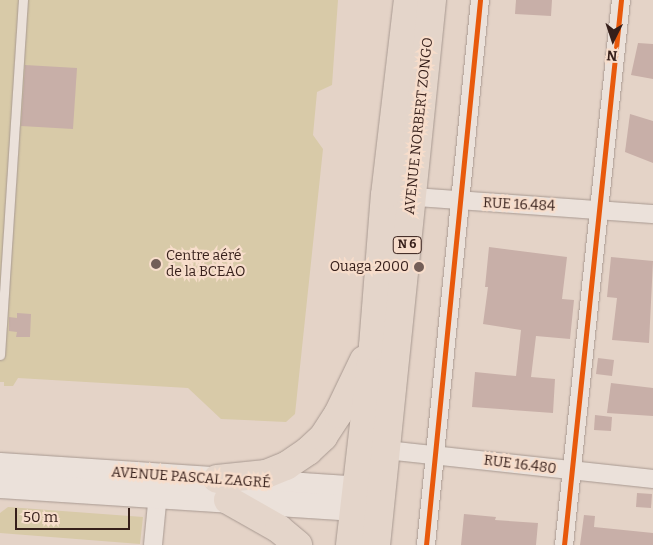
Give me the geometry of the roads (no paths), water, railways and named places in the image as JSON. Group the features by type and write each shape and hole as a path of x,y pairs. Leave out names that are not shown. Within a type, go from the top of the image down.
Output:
{"main road":[{"name":"AVENUE NORBERT ZONGO","path":"368,499 386,450 408,0"},
{"name":"AVENUE NORBERT ZONGO","path":"368,499 373,346 432,0"},
{"path":"223,490 286,466 308,451 323,437 338,414 373,346"},
{"name":"AVENUE PASCAL ZAGRÉ","path":"0,465 158,485 368,499"},
{"name":"AVENUE PASCAL ZAGRÉ","path":"0,485 158,485"},
{"path":"223,490 279,529 298,545"},
{"name":"N 6","path":"350,545 368,499"},
{"name":"N 6","path":"368,499 376,545"}],"street":[{"path":"426,545 462,202 480,0"},
{"path":"564,545 621,0"},
{"name":"RUE 16.484","path":"398,196 653,214"},
{"name":"RUE 16.480","path":"386,450 653,479"},
{"path":"153,545 158,485"}],"lane":[{"path":"0,355 23,0"}],"place":[{"name":"Centre aéré de la BCEAO","path":"156,264"},
{"name":"Ouaga 2000","path":"419,267"}]}
